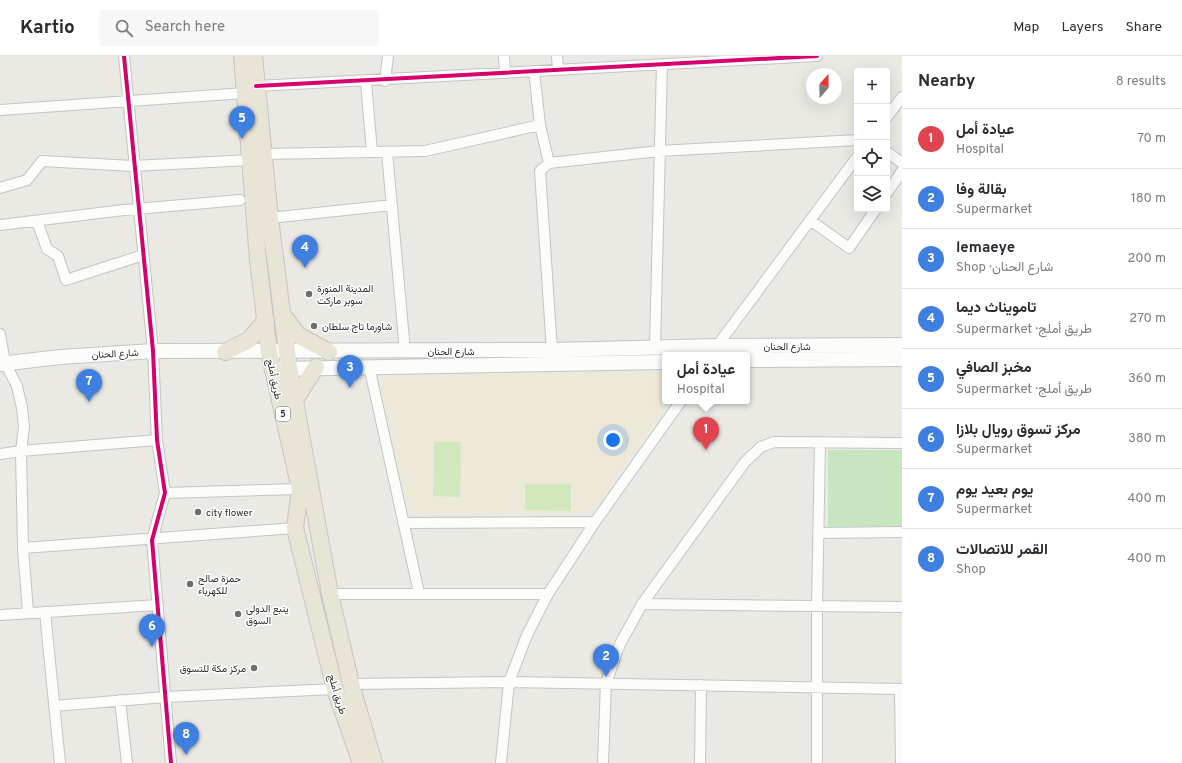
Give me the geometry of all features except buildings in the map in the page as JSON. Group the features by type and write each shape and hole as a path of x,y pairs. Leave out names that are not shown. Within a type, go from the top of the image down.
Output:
{"highway":[{"name":"طريق أملج","path":"242,56 251,90 257,157 258,260 269,352 300,489 295,528 334,689 361,763"},
{"name":"طريق أملج","path":"251,90 254,56"},
{"name":"طريق أملج","path":"257,157 270,218 286,351 296,398 330,594 351,684 374,763"},
{"path":"282,315 298,335 329,352"},
{"path":"225,352 249,340 266,320"},
{"path":"296,398 316,367"}],"main road":[{"name":"شارع الحنان","path":"2,363 60,357 153,351 329,352 552,350 717,346 902,345"},
{"name":"شارع الحنان","path":"750,360 902,359"},
{"name":"شارع الحنان","path":"272,369 368,366 662,362"}],"street":[{"path":"124,56 133,166 153,351 157,440 165,494 152,540 171,763"},
{"path":"385,80 388,56"},
{"path":"504,56 506,73"},
{"path":"557,56 558,69"},
{"path":"0,110 385,80 534,71 558,69 608,61 645,61 662,64 737,58 817,56"},
{"path":"654,347 662,64"},
{"path":"534,71 540,125 549,163"},
{"path":"366,82 372,152"},
{"path":"890,113 902,97"},
{"path":"0,188 27,180 42,161 133,166 257,157 425,151 540,125"},
{"path":"552,350 540,171 549,163 659,151 854,140"},
{"path":"387,152 406,351"},
{"path":"890,154 902,164"},
{"path":"717,346 854,162"},
{"path":"890,189 902,171"},
{"path":"0,225 138,209 240,200"},
{"path":"270,218 392,205"},
{"path":"810,220 849,248 874,212"},
{"path":"37,221 47,249 58,256 66,280 143,255"},
{"path":"0,334 2,363 17,386 22,408 24,427 21,451 23,548 28,612"},
{"path":"368,366 418,593"},
{"path":"501,763 509,682 527,636 548,594 595,522 679,404"},
{"path":"0,454 157,440"},
{"path":"603,763 606,684 620,644 642,604 745,462 761,447 774,442 902,444"},
{"path":"817,763 816,687 820,443"},
{"path":"165,494 300,489"},
{"path":"403,523 595,522"},
{"path":"23,548 152,540 295,528"},
{"path":"818,533 902,532"},
{"path":"330,594 548,594"},
{"path":"642,604 902,607"},
{"path":"0,615 28,612 158,605"},
{"path":"45,612 60,763"},
{"path":"351,684 509,682 901,689 901,763"},
{"path":"700,685 700,763"},
{"path":"54,706 165,697 334,689"},
{"path":"120,700 127,763"}],"shaded area":[{"path":"662,371 662,404 668,404 601,500 586,513 415,514 408,506 380,386 384,376"}],"green space":[{"path":"434,442 461,442 460,497 433,496"},
{"path":"828,450 902,450 902,526 828,527"},
{"path":"525,484 571,484 571,511 525,510"}],"cycle path":[{"path":"124,56 153,351 157,440 165,493 152,540 171,763"},
{"path":"256,86 817,56"}],"place":[{"name":"مخبز الصافي","path":"242,139"},
{"name":"تامويناث ديما","path":"305,268"},
{"name":"المدينة المنورة سوبر ماركت","path":"309,294"},
{"name":"شاورما تاج سلطان","path":"314,326"},
{"name":"lemaeye","path":"350,388"},
{"name":"يوم بعيد يوم","path":"89,402"},
{"name":"عيادة أمل","path":"706,450"},
{"name":"city flower","path":"198,512"},
{"name":"حمزة صالح للكهرباء","path":"190,584"},
{"name":"ينبع الدولى السوق","path":"238,614"},
{"name":"مركز تسوق رويال بلازا","path":"152,647"},
{"name":"مركز مكة للتسوق","path":"254,668"},
{"name":"بقالة وفا","path":"606,677"},
{"name":"القمر للاتصالات","path":"186,755"}]}
